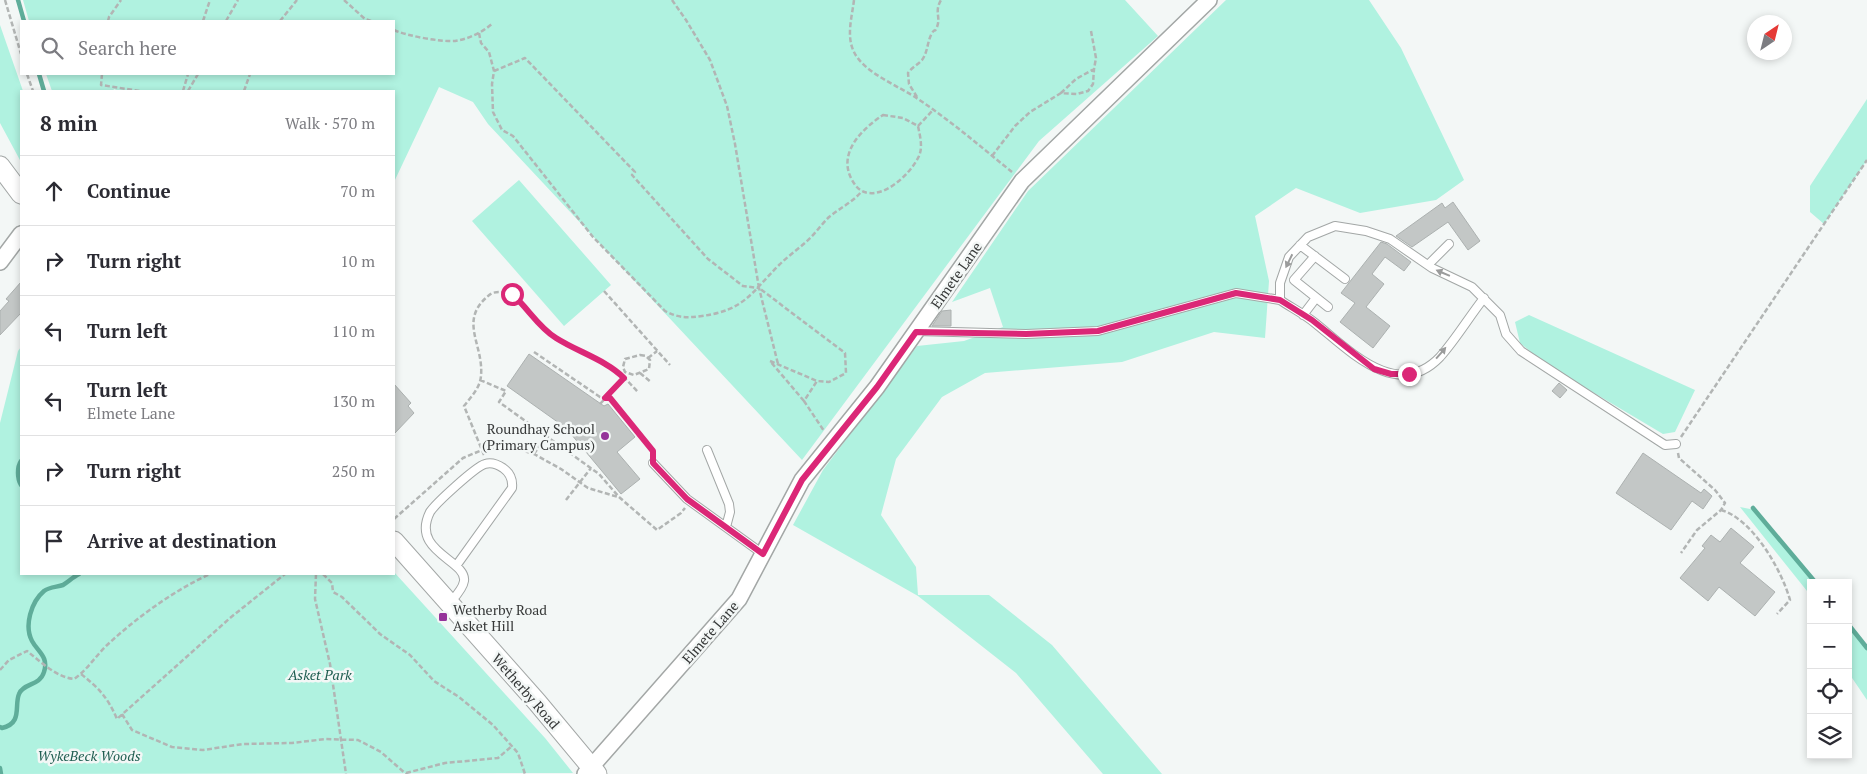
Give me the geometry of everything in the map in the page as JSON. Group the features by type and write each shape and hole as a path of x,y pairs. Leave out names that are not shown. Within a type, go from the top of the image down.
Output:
{"street":[{"name":"Elmete Lane","path":"591,772 739,599 802,480 877,387 1022,181 1209,0"},
{"path":"3,176 20,193"},
{"path":"0,262 20,235"},
{"name":"Wetherby Road","path":"395,542 537,702 591,772"}],"lane":[{"path":"1280,300 1280,283 1289,257 1308,237 1335,226 1366,231 1390,238 1428,265 1472,287 1500,315 1506,334 1521,352 1665,445 1676,444"},
{"path":"1428,265 1449,244"},
{"path":"1300,245 1345,279"},
{"path":"1315,256 1294,280 1328,307"},
{"path":"916,332 1026,334 1098,331 1236,293 1280,300 1303,315 1374,369 1391,374 1409,374 1425,368 1439,357 1484,298"},
{"path":"1303,315 1316,298"},
{"path":"707,450 729,504 730,512 726,527"},
{"path":"449,604 461,589 464,581 463,573 431,544 427,534 428,518 437,504 478,468 488,463 498,465 512,478 512,488 456,566"},
{"path":"653,463 690,501 763,554"}],"path":[{"path":"4,0 20,51"},
{"path":"108,20 108,17 121,0"},
{"path":"203,20 210,0"},
{"path":"227,20 238,0"},
{"path":"281,20 297,0"},
{"path":"344,0 368,20"},
{"path":"672,0 710,60 727,106 759,288 778,364"},
{"path":"854,0 849,39 855,54 868,69 934,110 1022,181"},
{"path":"918,99 910,84 908,73 912,67 924,58 932,33 939,20 936,12 941,0"},
{"path":"395,30 408,36 455,41 483,32 493,23"},
{"path":"1061,93 1078,94 1088,91 1092,84 1096,58 1091,31"},
{"path":"479,33 481,43 489,52 494,71 492,84 493,112 502,130 513,136 593,237 665,311 675,317 720,314 736,307 759,288 780,264 807,241 829,218 856,198 862,191"},
{"path":"494,71 525,58 635,172 632,175 708,259 743,286 759,288 845,353 846,373 829,382 816,380 770,360 804,401 832,442"},
{"path":"992,156 1015,126 1030,112 1061,93 1076,79 1094,69"},
{"path":"27,75 33,90"},
{"path":"102,75 102,90"},
{"path":"183,90 188,75"},
{"path":"189,90 197,75"},
{"path":"244,90 250,75"},
{"path":"101,85 134,90"},
{"path":"918,126 934,110"},
{"path":"883,115 903,118 918,126 921,143 919,156 898,182 882,192 868,193 857,188 849,174 846,160 853,143 871,123 883,115"},
{"path":"1681,553 1697,530 1722,510 1726,503 1715,490 1679,458 1676,444 1867,160"},
{"path":"488,463 464,406 476,390 480,380 481,370 473,323 477,308 486,297 499,291 512,294 543,328 555,337 621,375 638,392"},
{"path":"604,291 670,366"},
{"path":"648,358 657,351"},
{"path":"534,352 600,397 610,398 653,451 653,463"},
{"path":"621,375 624,371 623,364 628,357 643,355 648,358 650,363 649,369 631,375 624,371"},
{"path":"640,373 651,382"},
{"path":"600,404 624,378"},
{"path":"480,380 506,391 499,402 599,474 619,498 657,530 681,513 690,501"},
{"path":"804,401 816,380"},
{"path":"534,454 546,436"},
{"path":"566,500 590,468"},
{"path":"1722,510 1729,512 1758,540 1781,574 1790,600 1777,614"},
{"path":"0,670 9,660 27,651 50,669 66,678 74,679 130,626 169,598 208,575"},
{"path":"81,674 98,687 110,704 117,719 230,618 283,575"},
{"path":"316,575 315,599 330,664 346,774"},
{"path":"324,575 332,583 333,592 342,597 380,634 410,655 434,681 459,697 493,725 518,753 525,774"},
{"path":"122,714 132,730 172,747 203,750 243,744 292,743 326,739 358,740 381,752 406,774 445,763 498,758 512,746"}],"green space":[{"path":"23,0 1125,0 1158,36 1039,141 802,460 488,124 473,102 439,87 395,180 395,90 52,90 46,75 395,75 395,20 29,20"},
{"path":"1226,0 1369,0 1401,48 1464,180 1436,200 1360,213 1296,188 1255,216 1269,281 1265,338 1214,332 1122,362 985,373 942,397 896,459 881,515 916,567 918,595 989,595 1052,645 1162,774 1103,774 1016,673 918,596 793,525 823,470 917,346 964,341 1003,327 990,288 952,302 1028,191"},
{"path":"0,25 23,90 20,90 20,160 0,123"},
{"path":"1867,99 1867,160 1824,224 1810,212 1810,186"},
{"path":"519,180 611,285 564,326 472,221"},
{"path":"1529,315 1695,390 1675,432 1663,434 1547,365 1520,343 1515,322"},
{"name":"Asket Park","path":"20,348 20,575 395,575 395,573 545,738 573,773 0,774 0,423"},
{"path":"1740,507 1755,510 1811,579 1807,579 1807,591"},
{"path":"1852,630 1867,648 1867,700 1852,678"}],"building":[{"path":"1453,202 1480,241 1468,250 1448,222 1412,247 1396,236 1442,203 1445,208"},
{"path":"1381,242 1387,244 1411,262 1404,271 1385,257 1372,274 1384,284 1366,307 1390,326 1373,348 1340,322 1355,303 1341,293"},
{"path":"20,283 20,314 0,335 0,311 9,301 6,299"},
{"path":"951,310 951,326 932,326 942,311"},
{"path":"529,354 604,406 608,404 635,437 617,452 640,479 621,494 566,428 507,386"},
{"path":"1559,383 1567,390 1560,398 1552,391"},
{"path":"395,385 411,403 408,406 414,413 395,433"},
{"path":"1643,453 1701,493 1704,489 1712,496 1703,509 1692,501 1671,530 1616,493"},
{"path":"1731,528 1754,547 1740,563 1775,592 1755,616 1719,587 1708,601 1680,578 1705,548 1702,546 1711,535 1720,542"}],"waterway":[{"path":"18,0 24,20"},
{"path":"39,75 44,90"},
{"path":"20,464 18,473 20,482"},
{"path":"1753,508 1813,579"},
{"path":"0,727 9,726 13,722 21,690 39,680 44,672 44,658 30,635 29,621 32,608 44,591 63,585 78,575"},
{"path":"1852,629 1867,648"},
{"path":"0,768 1,774"}],"place":[{"name":"Roundhay School (Primary Campus)","path":"605,436"},
{"name":"Wetherby Road Asket Hill","path":"443,617"}],"route":[{"path":"512,294 543,328 624,378 605,398 610,398 653,451 653,463 687,499 763,554 802,480 877,387 916,332 1026,334 1098,331 1236,293 1280,300 1312,320 1374,369 1391,374 1409,374"}],"park label":[{"name":"WykeBeck Woods","path":"89,755"}]}
